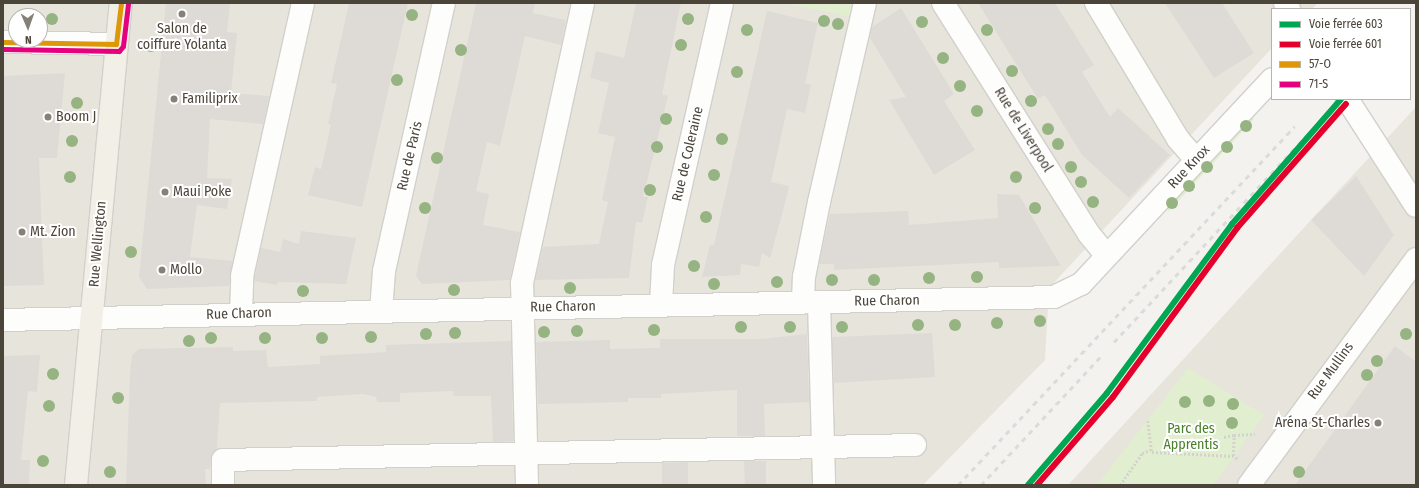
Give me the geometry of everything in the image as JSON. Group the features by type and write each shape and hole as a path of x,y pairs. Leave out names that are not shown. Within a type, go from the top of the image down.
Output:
{"main road":[{"name":"Rue Wellington","path":"76,485 121,3"}],"street":[{"path":"241,314 242,276 303,3"},
{"name":"Rue de Paris","path":"381,311 384,271 444,3"},
{"path":"527,485 521,308 523,276 583,3"},
{"name":"Rue de Coleraine","path":"660,305 663,265 722,3"},
{"path":"824,485 823,447 811,302 804,277 819,202 865,3"},
{"name":"Rue de Liverpool","path":"943,3 1089,234 1106,256"},
{"path":"1096,3 1178,139 1196,160"},
{"path":"3,42 116,44"},
{"name":"Rue Knox","path":"1106,256 1271,80"},
{"path":"1348,100 1416,206"},
{"name":"Rue Charon","path":"3,320 1054,297 1081,284 1106,256"},
{"name":"Rue Mullins","path":"1248,485 1416,259"},
{"path":"223,485 223,460 915,445"}],"path":[{"path":"1148,421 1151,453"},
{"path":"1224,437 1255,434"},
{"path":"1234,435 1234,456"},
{"path":"1120,485 1142,453 1234,456 1237,459"}],"shaded area":[{"path":"3,3 1318,3 1313,8 1271,8 1271,49 1049,288 1045,360 923,485 3,485"},
{"path":"1416,107 1416,485 1068,485 1311,220"}],"green space":[{"path":"785,3 855,3 851,17"},
{"path":"1250,116 1254,119 1169,211 1165,207"},
{"name":"Parc des Apprentis","path":"1188,368 1264,415 1213,485 1097,485"}],"building":[{"path":"166,3 230,4 227,32 237,33 231,93 269,96 263,124 210,119 207,178 232,179 227,209 197,205 190,257 233,261 229,286 147,289 139,277"},
{"path":"349,3 408,3 362,207 308,195 315,167 321,169 331,125 328,124 337,84 331,83"},
{"path":"476,3 535,3 533,13 566,20 561,45 525,36 500,146 487,142 476,191 489,194 483,225 520,232 510,280 422,284 416,276"},
{"path":"636,3 681,3 662,94 668,96 643,197 648,197 642,223 636,222 629,278 535,280 543,247 599,244 608,202 602,200 615,137 598,133 609,83 590,78 596,51 624,58"},
{"path":"978,3 1055,3 1094,65 1082,72 1110,117 1118,108 1170,155 1129,198 1082,155 1045,95 1038,99"},
{"path":"1165,3 1222,3 1254,53 1214,78"},
{"path":"901,8 954,94 944,101 975,150 934,175 889,100 906,97 870,38 872,27"},
{"path":"767,11 818,23 805,83 811,85 805,113 787,109 771,182 789,186 784,207 770,258 762,253 759,267 741,264 740,275 702,277 710,245 714,245"},
{"path":"65,73 57,158 39,158 44,285 3,286 4,76"},
{"path":"1356,176 1394,235 1364,276 1311,220"},
{"path":"997,194 1019,195 1061,266 999,268 999,262 834,270 834,264 819,264 830,214 908,211 909,225 998,218"},
{"path":"301,231 356,238 346,284 278,282 277,285 254,281 261,248 280,252 283,239 299,244"},
{"path":"932,333 935,377 834,383 832,337"},
{"path":"807,334 809,402 764,404 765,436 737,436 737,390 661,394 661,398 628,398 628,402 538,404 536,342 610,340 610,349 660,348 660,339 762,339"},
{"path":"511,341 513,441 493,442 491,396 454,396 453,391 400,393 400,402 377,402 376,397 363,394 317,397 317,401 220,403 217,449 212,454 210,469 205,469 206,485 126,485 130,373 132,355 139,349 233,347 233,351 266,350 268,367 320,364 320,356 386,352 386,345"},
{"name":"Aréna St-Charles","path":"1395,346 1416,362 1416,485 1295,485"},
{"path":"40,355 37,392 28,391 21,460 30,460 29,485 3,485 3,356"},
{"path":"744,461 766,461 766,485 745,485"},
{"path":"688,462 688,485 662,485 662,463"}],"railway":[{"path":"958,485 1295,126"},
{"path":"1114,342 1310,132"},
{"path":"981,485 1103,354"}],"rail line":[{"name":"603","path":"1028,485 1107,393 1232,224 1340,100"},
{"name":"601","path":"1037,485 1113,397 1237,228 1346,104"}],"transit line":[{"name":"57-O","path":"3,42 116,44 121,3"},
{"name":"71-S","path":"3,49 119,51 123,46 128,4"}],"place":[{"name":"Salon de coiffure Yolanta","path":"182,14"},
{"name":"Familiprix","path":"174,99"},
{"name":"Boom J","path":"48,117"},
{"name":"Maui Poke","path":"165,192"},
{"name":"Mt. Zion","path":"22,232"},
{"name":"Mollo","path":"162,270"},
{"name":"Aréna St-Charles","path":"1378,423"}]}
